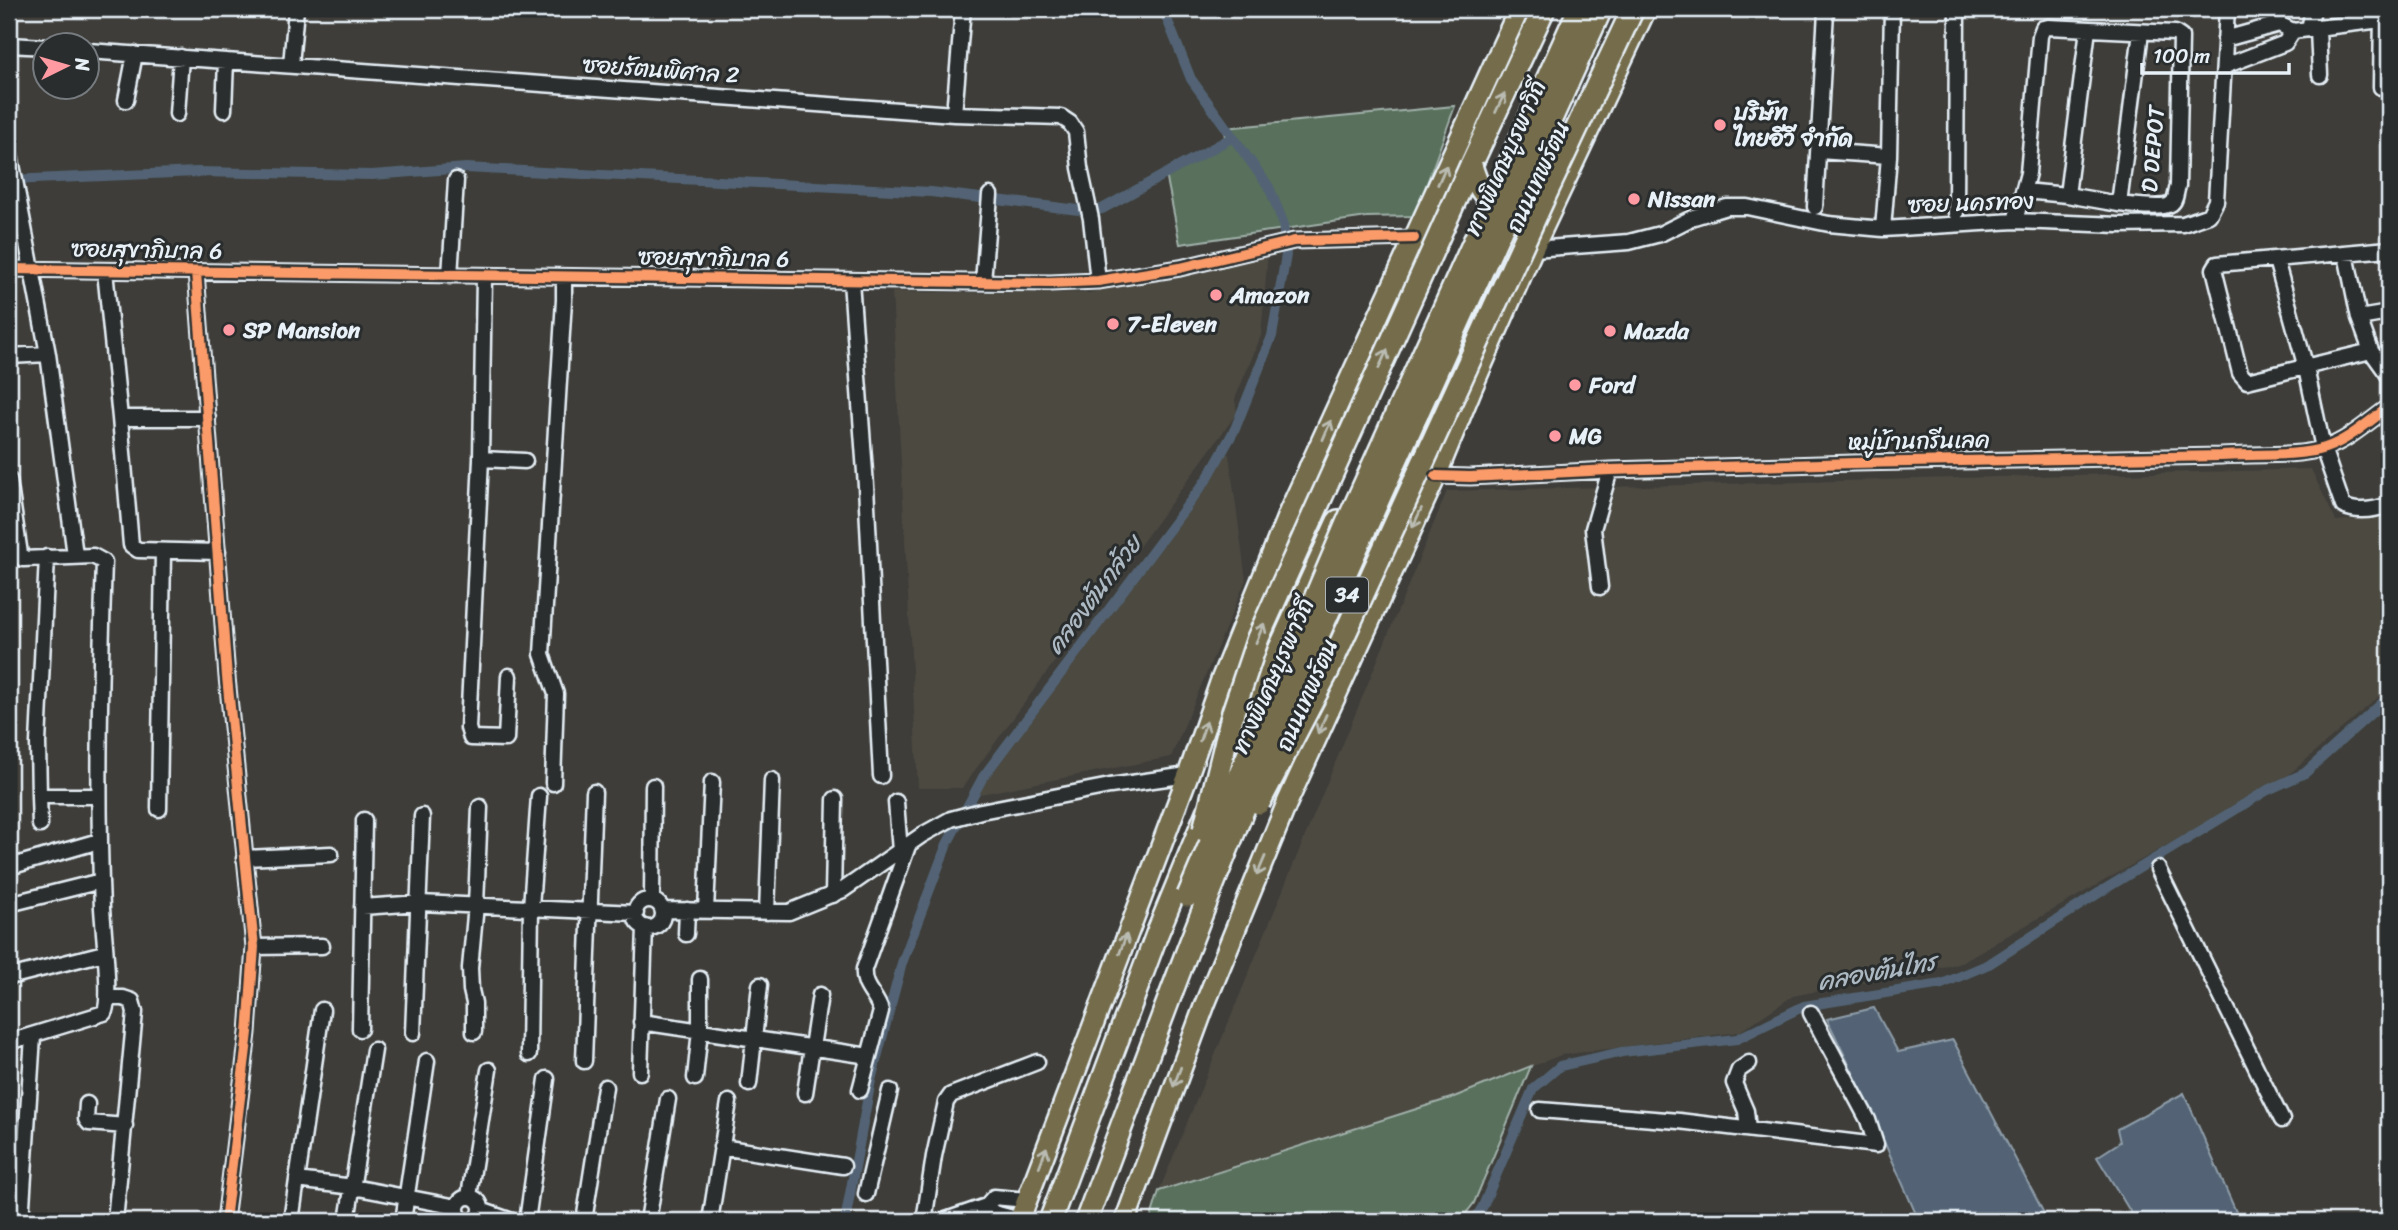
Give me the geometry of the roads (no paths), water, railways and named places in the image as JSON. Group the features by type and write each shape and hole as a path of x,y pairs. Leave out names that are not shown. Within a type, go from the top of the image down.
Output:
{"highway":[{"path":"1196,900 1233,712 1258,638 1544,9"},
{"name":"ถนนเทพรัตน","path":"1050,1221 1157,934 1241,732 1569,9"},
{"name":"ทางพิเศษบูรพาวิถี","path":"1065,1221 1196,900 1314,597 1579,9"},
{"name":"ทางพิเศษบูรพาวิถี","path":"1086,1221 1196,900 1260,770 1601,9"},
{"name":"ถนนเทพรัตน","path":"1095,1221 1210,908 1276,747 1346,596 1462,328 1609,9"},
{"path":"1196,900 1328,671 1633,9"},
{"path":"1471,165 1481,192 1494,204 1522,210 1543,200"},
{"path":"1291,619 1310,468"}],"main road":[{"path":"1020,1220 1188,775 1221,680 1289,512 1519,9"},
{"name":"ถนนเทพรัตน","path":"1125,1221 1205,1004 1325,717 1436,476 1533,249 1647,9"}],"street":[{"path":"291,65 296,9"},
{"path":"954,114 963,9"},
{"path":"1883,229 1889,156 1892,9"},
{"path":"1956,213 1957,9"},
{"name":"ซอย นครทอง","path":"1533,249 1629,243 1660,234 1694,217 1727,207 1747,207 1829,224 1883,229 2015,221 2119,225 2182,223 2200,219 2209,215 2214,208 2227,9"},
{"path":"2313,9 2320,75"},
{"path":"1815,207 1826,11"},
{"path":"2225,39 2279,24 2293,31 2385,16 2381,87"},
{"name":"D DEPOT","path":"2015,221 2024,191 2030,152 2040,36 2043,28 2175,33 2181,37 2178,186 2173,203 2154,206 2119,204 2024,191"},
{"path":"2067,195 2088,29"},
{"path":"2225,66 2285,43 2293,31"},
{"name":"D DEPOT","path":"2119,204 2141,32"},
{"path":"9,45 32,46"},
{"name":"ซอยรัตนพิศาล 2","path":"102,52 954,114 1061,117 1070,123 1076,132 1085,199 1091,219 1098,281"},
{"path":"127,100 135,54"},
{"path":"177,114 181,57"},
{"path":"224,110 226,61"},
{"path":"9,149 48,354 75,555"},
{"path":"1819,151 1889,156"},
{"path":"450,276 456,180"},
{"path":"983,282 990,195"},
{"name":"D DEPOT","path":"2153,224 2154,206"},
{"name":"ซอยสุขาภิบาล 6","path":"9,269 564,278 1098,281 1180,268 1294,242 1414,238"},
{"path":"2371,351 2306,368 2244,380 2214,269 2217,264 2389,249"},
{"path":"2346,254 2359,318 2371,351 2389,376"},
{"path":"2276,260 2306,368 2323,448 2343,506 2365,510 2389,505"},
{"path":"105,271 131,545 136,550 218,552"},
{"path":"195,272 244,858 254,947 248,1033 225,1221"},
{"path":"484,277 481,459 468,728 471,738 506,740 509,676"},
{"path":"552,783 556,694 542,654 565,300 564,278"},
{"path":"851,281 866,486 881,776"},
{"path":"2359,318 2389,313"},
{"path":"9,356 48,354"},
{"name":"หมู่บ้านกรีนเลค","path":"1436,476 2221,456 2323,448 2347,437 2389,407"},
{"path":"120,418 208,418"},
{"path":"481,459 525,461"},
{"path":"1600,587 1593,528 1610,470"},
{"path":"9,480 22,558 27,561 93,555 104,562 98,796 104,953 109,998 104,1013 9,1042"},
{"path":"159,809 163,552"},
{"path":"40,825 38,743 47,558"},
{"path":"653,786 657,905 663,918 652,928 645,927 636,919 641,903 657,905 687,910 789,912 833,895 936,826 958,817 1110,786 1188,775"},
{"path":"767,912 772,780"},
{"path":"706,910 712,782"},
{"path":"584,1061 594,792"},
{"path":"39,796 98,796"},
{"path":"529,1054 531,907 538,796"},
{"path":"833,895 835,799"},
{"path":"860,1090 881,1011 863,981 863,969 904,848 896,802"},
{"path":"474,1032 470,968 480,807"},
{"path":"414,1033 422,816"},
{"path":"360,1029 364,820"},
{"path":"9,867 99,841"},
{"path":"244,858 331,854"},
{"path":"2158,869 2282,1120"},
{"path":"9,904 101,881"},
{"path":"362,907 419,903 636,913"},
{"path":"686,934 687,910"},
{"path":"640,1072 645,927"},
{"path":"254,947 322,946"},
{"path":"9,977 104,953"},
{"path":"695,1077 700,1030 700,978"},
{"path":"749,1084 760,985"},
{"path":"805,1093 820,995"},
{"path":"109,998 123,998 132,1001 135,1006 115,1221"},
{"path":"291,1221 322,1010"},
{"path":"1540,1110 1679,1121 1876,1145 1868,1120 1811,1013"},
{"path":"641,1022 869,1056"},
{"path":"21,1221 33,1036"},
{"path":"347,1221 374,1050"},
{"path":"402,1221 427,1061"},
{"path":"924,1221 946,1102 951,1095 1037,1062"},
{"path":"1748,1129 1746,1111 1734,1083 1739,1070 1749,1063"},
{"path":"469,1196 489,1070"},
{"path":"527,1221 547,1079"},
{"path":"584,1221 605,1087"},
{"path":"866,1194 890,1091"},
{"path":"648,1221 668,1099"},
{"path":"710,1221 729,1102"},
{"path":"87,1104 86,1119 89,1123 125,1126"},
{"path":"721,1147 843,1166"},
{"path":"297,1180 353,1187 457,1207"},
{"path":"469,1196 477,1199 481,1210 478,1217 466,1221 458,1214 457,1207 461,1199 469,1196"},
{"path":"943,1221 986,1206 994,1197 1027,1200"},
{"path":"986,1206 994,1213 1020,1220"},
{"path":"481,1210 512,1221"}],"water":[{"path":"1874,1008 1898,1052 1953,1040 2048,1221 1919,1221 1827,1019"},
{"path":"2184,1093 2240,1221 2136,1221 2097,1157 2120,1142 2117,1129"}],"waterway":[{"name":"คลองต้นกล้วย","path":"845,1221 871,1080 902,963 947,844 983,777 1207,479 1235,429 1272,336 1286,255 1283,222 1269,187 1191,79 1163,9"},
{"path":"10,180 197,172 372,175 466,168 931,192 1087,211 1102,209 1233,137"},
{"name":"คลองต้นไทร","path":"1474,1221 1533,1089 1560,1066 1622,1052 1737,1039 1804,1006 1942,984 1989,964 2105,889 2266,791 2305,773 2389,697"}],"place":[{"name":"บริษัท ไทยอีวี จำกัด","path":"1720,125"},
{"name":"Nissan","path":"1634,199"},
{"name":"Amazon","path":"1216,295"},
{"name":"7-Eleven","path":"1113,324"},
{"name":"SP Mansion","path":"229,330"},
{"name":"Mazda","path":"1610,331"},
{"name":"Ford","path":"1575,385"},
{"name":"MG","path":"1555,436"}]}
